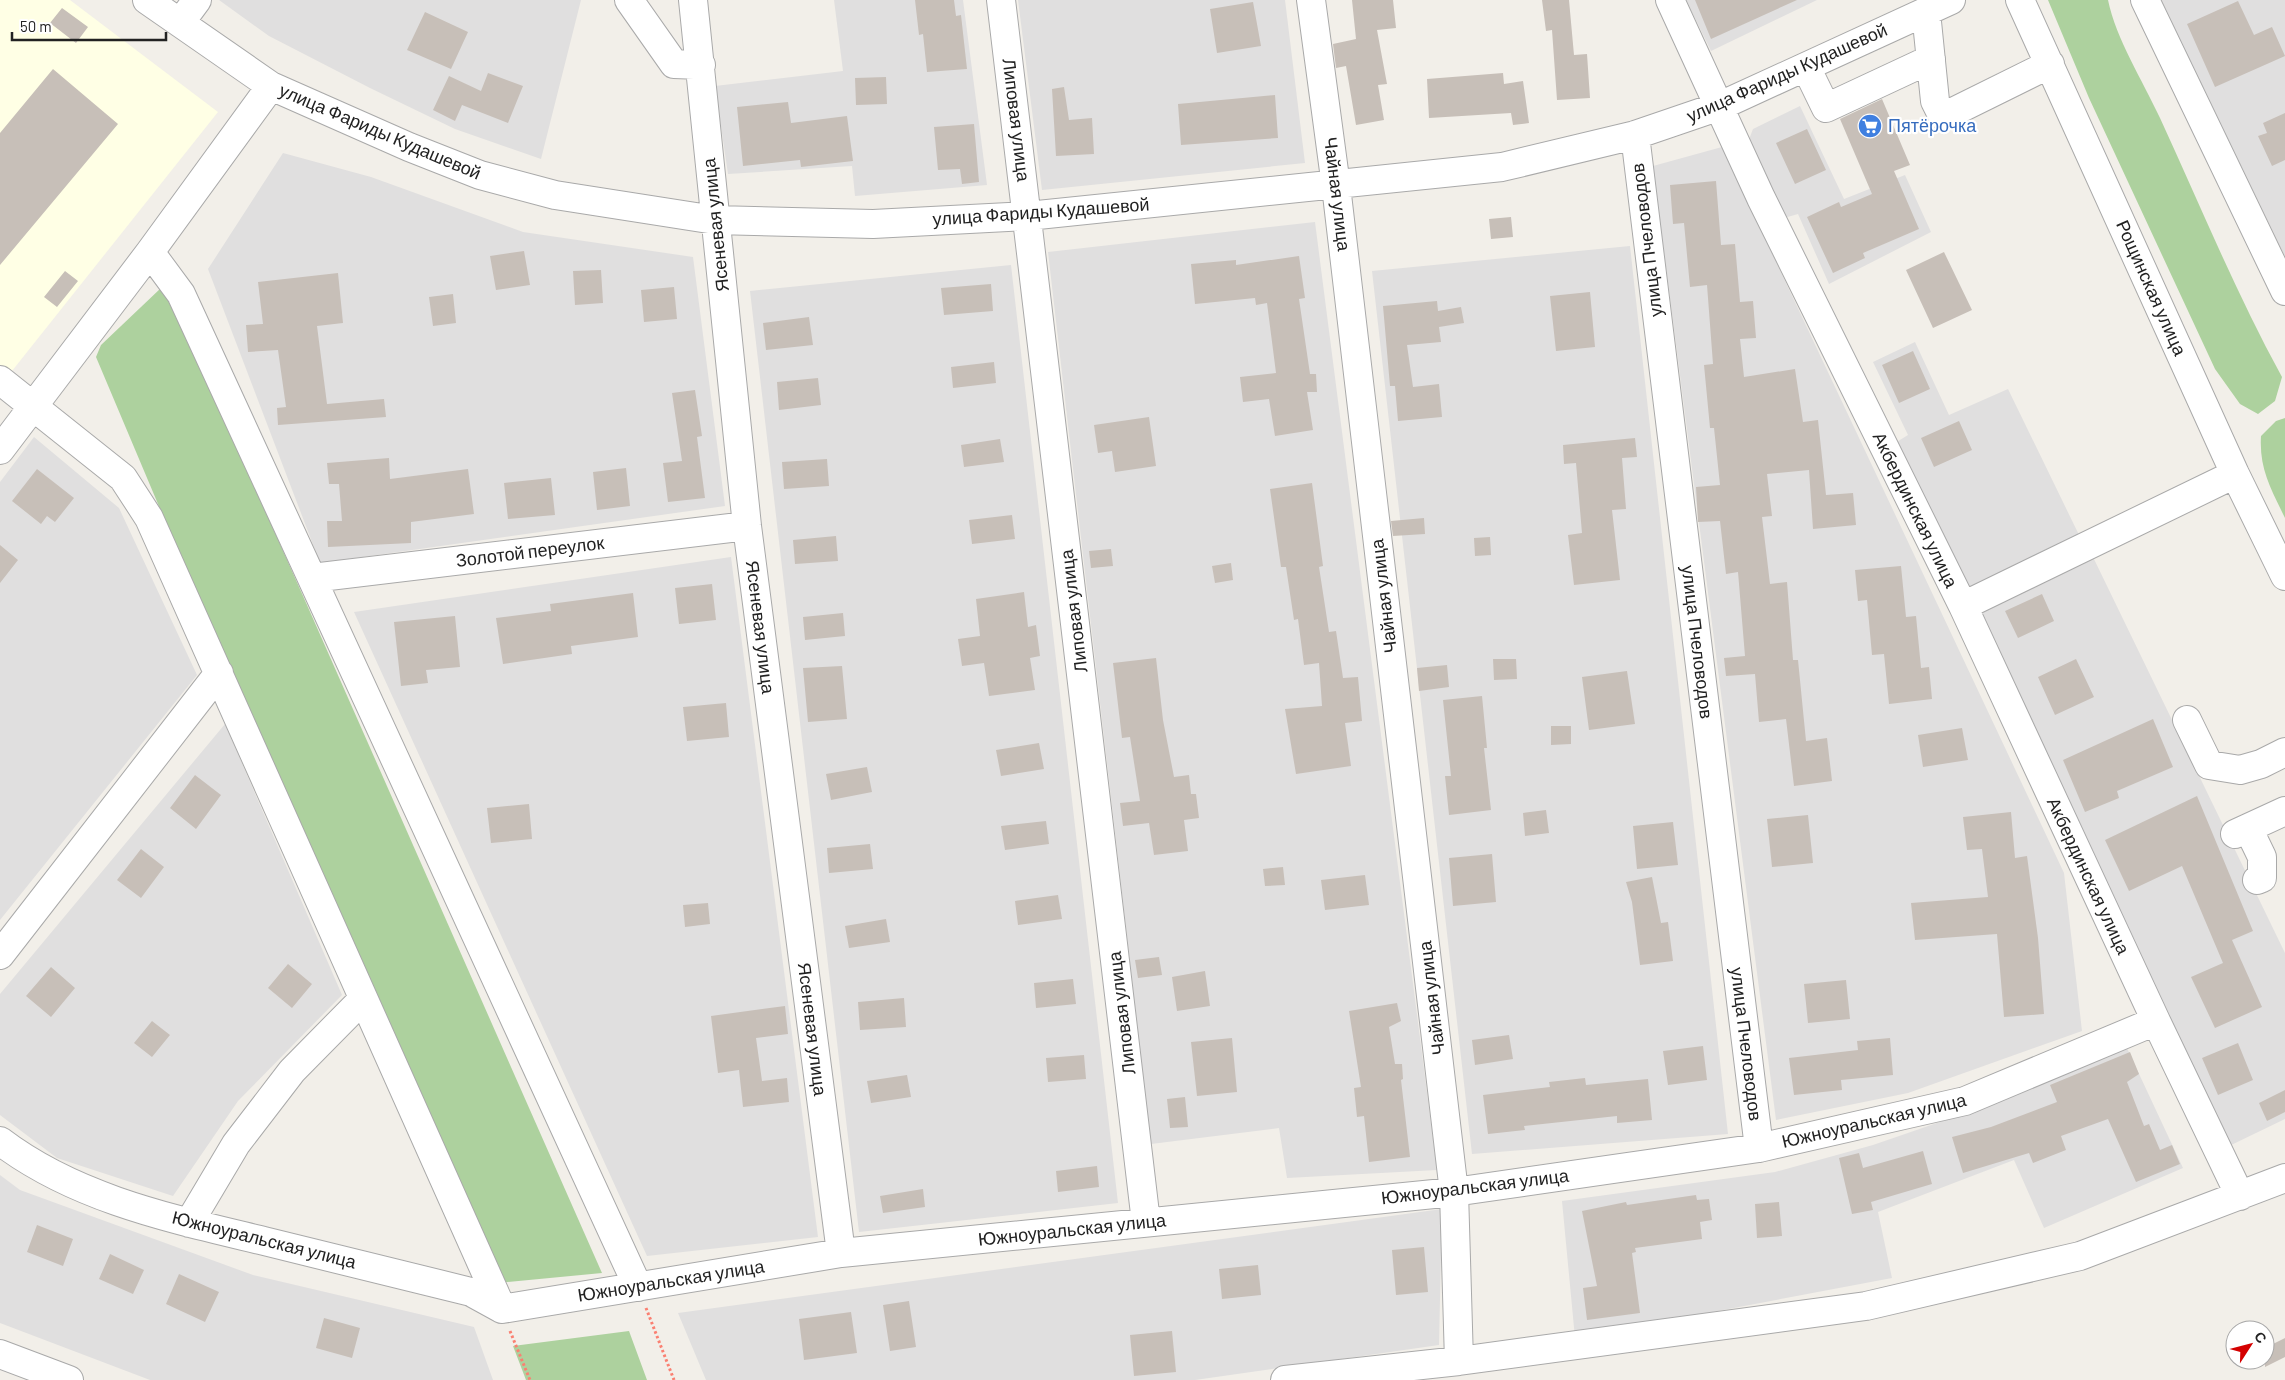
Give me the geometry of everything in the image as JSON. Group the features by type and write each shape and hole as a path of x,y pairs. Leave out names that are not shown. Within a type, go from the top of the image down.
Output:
{"street":[{"name":"улица Фариды Кудашевой","path":"147,0 271,86 409,148 480,175 555,195 715,220 873,224 1028,216 1336,186 1502,167 1635,135 1720,106 1951,0"},
{"path":"180,24 198,0"},
{"path":"629,0 674,64 701,65"},
{"name":"Ясеневая улица","path":"693,0 747,526 841,1253"},
{"name":"Липовая улица","path":"1001,0 1146,1222"},
{"name":"Чайная улица","path":"1311,0 1336,186 1454,1192 1459,1360"},
{"name":"Акбердинская улица","path":"1670,0 1761,198 1963,606 2156,1022 2240,1196"},
{"name":"Рощинская улица","path":"2020,0 2235,474 2285,576"},
{"path":"2145,0 2285,291"},
{"path":"1926,12 1935,101 1942,114 1953,112 2050,64"},
{"path":"1806,67 1826,108 1930,59"},
{"path":"0,450 150,252 271,86"},
{"name":"улица Пчеловодов","path":"1635,135 1759,1148"},
{"path":"150,252 181,294 638,1287"},
{"path":"0,380 122,478 149,518 362,999 502,1309"},
{"path":"1963,606 2235,474"},
{"name":"Золотой переулок","path":"312,578 747,526"},
{"path":"0,955 219,673"},
{"path":"2187,720 2209,765 2240,770 2261,764 2285,752"},
{"path":"2256,880 2262,878 2262,857 2242,831 2285,811"},
{"path":"189,1223 236,1144 292,1071 362,999"},
{"name":"Южноуральская улица","path":"0,1141 22,1158 62,1180 102,1196 189,1223 471,1292 502,1309 841,1253 1454,1192 1759,1148 1965,1101 2156,1022"},
{"path":"1285,1380 1459,1360 1866,1306 2080,1256 2285,1178"},
{"path":"0,1354 69,1380"}],"path":[{"path":"638,1287 674,1380"},
{"path":"502,1309 530,1380"}],"shaded area":[{"path":"0,0 70,0 218,112 8,376 0,369"},
{"path":"219,0 581,0 541,159 455,129 370,88 269,36"},
{"path":"834,0 963,0 987,185 855,196 852,166 728,174 715,86 843,71"},
{"path":"1018,0 1285,0 1305,163 1042,190"},
{"path":"1686,0 1817,0 1711,51"},
{"path":"2161,0 2285,0 2285,257"},
{"path":"1800,106 1844,199 1905,175 1931,232 1829,284 1798,214 1784,218 1748,142 1753,129"},
{"path":"1722,147 2064,873 2082,1031 1908,1093 1776,1120 1653,166"},
{"path":"283,153 371,177 523,232 693,257 725,506 320,563 208,269"},
{"path":"1315,222 1437,1170 1287,1178 1279,1128 1151,1144 1048,252"},
{"path":"1630,246 1728,1134 1472,1154 1372,271"},
{"path":"1011,265 1118,1203 859,1232 750,291"},
{"path":"1915,342 1949,415 2008,389 2080,537 1968,593 1895,443 1908,435 1873,362"},
{"path":"34,437 119,508 197,675 0,920 0,482"},
{"path":"2092,555 2285,953 2285,1119 2227,1147 1980,609"},
{"path":"731,557 818,1237 647,1256 354,612"},
{"path":"225,724 342,995 238,1101 173,1196 57,1158 0,1115 0,994"},
{"path":"2126,1046 2183,1168 2044,1228 2014,1160 1878,1212 1892,1278 1575,1338 1562,1201 1775,1172 1873,1145 1995,1103"},
{"path":"0,1175 20,1190 253,1275 474,1327 493,1380 150,1380 0,1323"},
{"path":"1442,1209 1439,1345 1195,1380 706,1380 678,1313"}],"green space":[{"path":"2048,0 2108,0 2123,45 2160,118 2234,281 2282,377 2275,401 2258,414 2240,404 2215,369 2089,98"},
{"path":"161,288 171,297 602,1273 487,1284 96,357 101,345"},
{"path":"2285,418 2285,518 2264,469 2261,436 2276,421"},
{"path":"629,1331 647,1380 526,1380 513,1346"}],"building":[{"path":"915,0 954,0 956,16 961,15 967,69 927,72 923,34 919,35"},
{"path":"1352,0 1393,0 1396,28 1377,30 1387,84 1378,85 1384,120 1356,125 1346,66 1336,68 1333,44 1356,39"},
{"path":"1542,0 1569,0 1574,55 1587,54 1590,98 1557,100 1552,30 1546,31"},
{"path":"1695,0 1797,0 1711,39"},
{"path":"2238,1 2254,35 2272,27 2285,56 2215,87 2187,24"},
{"path":"1253,2 1261,46 1217,53 1210,9"},
{"path":"62,8 88,27 76,43 50,23"},
{"path":"425,12 468,32 451,69 407,50"},
{"path":"53,69 118,124 0,265 0,133"},
{"path":"488,73 523,86 508,123 462,105 455,121 433,110 449,76 481,91"},
{"path":"1503,73 1504,84 1523,81 1529,123 1513,125 1511,113 1429,118 1427,79"},
{"path":"886,77 887,104 856,105 855,78"},
{"path":"1064,87 1069,120 1092,118 1094,154 1056,156 1052,89"},
{"path":"1275,95 1278,138 1181,145 1178,104"},
{"path":"1882,99 1910,165 1894,171 1919,229 1863,253 1865,258 1833,273 1807,217 1839,202 1841,207 1872,194 1840,119"},
{"path":"788,102 791,123 847,116 853,161 801,167 800,160 743,166 737,107"},
{"path":"2285,113 2285,160 2272,166 2258,136 2267,133 2263,123"},
{"path":"974,124 979,182 962,184 960,169 938,170 934,127"},
{"path":"1807,129 1826,170 1795,184 1776,143"},
{"path":"1716,181 1721,245 1735,244 1740,302 1753,301 1756,338 1740,339 1744,377 1795,369 1803,422 1818,420 1826,495 1853,493 1856,525 1813,529 1809,470 1767,474 1772,516 1762,517 1770,584 1787,582 1793,660 1798,660 1806,741 1827,738 1832,781 1794,786 1786,719 1759,722 1755,674 1726,676 1724,658 1745,656 1738,572 1726,574 1720,521 1698,522 1696,487 1720,485 1714,428 1710,428 1704,365 1713,364 1707,285 1690,287 1684,223 1673,224 1670,185"},
{"path":"1511,217 1513,237 1491,239 1489,219"},
{"path":"524,251 530,285 496,290 490,256"},
{"path":"1944,252 1972,310 1933,328 1906,270"},
{"path":"1299,256 1305,298 1299,299 1310,374 1316,374 1317,392 1307,392 1313,430 1275,436 1269,399 1243,402 1240,377 1276,373 1267,303 1256,305 1255,298 1195,304 1191,264 1236,260 1236,265"},
{"path":"601,270 603,303 575,305 573,271"},
{"path":"65,271 78,281 57,307 44,297"},
{"path":"338,273 343,323 317,326 327,404 384,399 386,417 278,425 277,408 286,407 278,350 248,352 246,325 263,324 258,282"},
{"path":"991,284 993,311 944,315 941,288"},
{"path":"674,287 677,319 644,322 641,290"},
{"path":"1590,292 1595,347 1556,351 1550,296"},
{"path":"453,294 456,323 433,326 429,297"},
{"path":"1437,301 1438,311 1461,307 1464,323 1439,327 1441,342 1407,345 1413,387 1439,384 1442,417 1398,421 1395,386 1390,386 1383,306"},
{"path":"809,317 813,345 766,350 763,323"},
{"path":"1913,351 1930,389 1899,403 1882,365"},
{"path":"994,362 996,383 953,388 951,367"},
{"path":"818,378 821,405 779,410 777,382"},
{"path":"695,390 702,436 697,437 705,498 668,502 663,463 682,461 672,393"},
{"path":"1149,417 1156,466 1115,472 1112,451 1098,453 1094,425"},
{"path":"1959,421 1972,450 1934,467 1921,438"},
{"path":"1635,438 1637,457 1622,458 1626,509 1612,510 1620,580 1574,585 1568,535 1582,533 1576,463 1564,464 1563,445"},
{"path":"1000,439 1004,462 964,467 961,445"},
{"path":"389,458 390,479 468,469 474,514 411,522 411,543 328,547 327,521 342,521 339,484 329,484 327,463"},
{"path":"827,459 829,486 784,489 782,462"},
{"path":"626,468 630,506 597,510 593,472"},
{"path":"37,469 74,498 55,522 47,516 41,524 12,501"},
{"path":"551,478 555,515 508,519 504,483"},
{"path":"1312,483 1323,566 1319,567 1329,632 1336,631 1343,678 1358,677 1362,721 1345,723 1351,766 1296,774 1285,709 1322,706 1319,663 1304,665 1298,619 1294,620 1286,567 1281,567 1270,489"},
{"path":"1012,515 1015,539 972,544 969,520"},
{"path":"1424,518 1425,534 1393,536 1391,521"},
{"path":"836,536 838,561 795,564 793,540"},
{"path":"1490,537 1491,555 1475,556 1474,538"},
{"path":"0,545 18,560 0,583"},
{"path":"1111,549 1113,566 1091,568 1089,551"},
{"path":"1231,563 1233,580 1215,583 1212,566"},
{"path":"1901,566 1906,617 1916,616 1921,668 1929,667 1932,699 1889,704 1884,654 1872,655 1867,600 1858,601 1855,570"},
{"path":"712,584 716,620 679,624 675,588"},
{"path":"1024,592 1028,627 1036,625 1040,656 1030,658 1035,690 989,696 984,663 962,666 958,639 980,636 976,599"},
{"path":"633,593 638,637 571,646 572,654 503,664 496,618 551,611 550,604"},
{"path":"2042,594 2054,621 2018,638 2005,611"},
{"path":"843,613 845,636 805,640 803,617"},
{"path":"455,616 460,667 426,670 428,683 401,686 394,622"},
{"path":"1156,658 1163,720 1174,777 1189,775 1191,794 1196,794 1199,818 1184,820 1188,851 1154,855 1149,823 1123,826 1120,803 1140,801 1130,737 1122,738 1113,663"},
{"path":"1493,659 1516,659 1517,679 1494,680"},
{"path":"2076,659 2094,697 2055,715 2038,677"},
{"path":"1447,665 1449,687 1419,691 1417,668"},
{"path":"842,666 847,719 808,722 803,668"},
{"path":"1627,671 1635,724 1589,730 1582,677"},
{"path":"1482,696 1487,748 1484,748 1491,810 1449,815 1445,776 1451,776 1443,700"},
{"path":"726,703 729,737 687,741 683,707"},
{"path":"2153,719 2173,767 2117,791 2119,798 2085,812 2063,760"},
{"path":"1551,726 1571,726 1571,744 1551,745"},
{"path":"1962,728 1968,760 1923,767 1918,735"},
{"path":"1039,743 1044,769 1001,776 996,750"},
{"path":"867,767 872,792 831,800 826,774"},
{"path":"195,775 221,795 196,829 170,808"},
{"path":"2197,796 2253,931 2232,940 2262,1007 2215,1028 2191,977 2223,963 2182,866 2129,891 2105,840"},
{"path":"529,804 532,839 491,843 487,808"},
{"path":"1546,810 1549,833 1525,836 1523,813"},
{"path":"2011,812 2015,858 2027,856 2038,938 2044,1014 2004,1017 1997,934 1915,940 1911,903 1988,897 1982,849 1967,850 1963,817"},
{"path":"1808,815 1813,863 1772,867 1767,819"},
{"path":"1046,821 1049,844 1005,850 1001,826"},
{"path":"1673,822 1678,865 1637,869 1633,826"},
{"path":"870,844 873,869 829,873 827,848"},
{"path":"141,849 164,867 141,898 117,880"},
{"path":"1492,854 1496,902 1453,906 1449,858"},
{"path":"1283,867 1285,885 1265,886 1263,869"},
{"path":"1365,875 1369,905 1325,910 1321,880"},
{"path":"1652,877 1661,923 1668,922 1673,961 1640,965 1632,902 1626,882"},
{"path":"1058,895 1062,919 1018,925 1015,901"},
{"path":"708,903 710,924 685,927 683,905"},
{"path":"886,919 890,942 849,948 845,926"},
{"path":"1159,957 1162,975 1138,978 1135,960"},
{"path":"288,964 312,984 292,1008 268,988"},
{"path":"51,967 75,988 51,1017 26,996"},
{"path":"1205,971 1210,1006 1177,1011 1172,977"},
{"path":"1073,979 1076,1004 1036,1008 1034,983"},
{"path":"1846,980 1850,1019 1808,1023 1804,984"},
{"path":"904,998 906,1027 860,1030 858,1002"},
{"path":"1397,1003 1401,1021 1389,1027 1395,1064 1402,1064 1403,1079 1401,1080 1410,1157 1369,1162 1364,1116 1357,1117 1354,1088 1361,1087 1349,1011"},
{"path":"785,1006 788,1034 756,1038 762,1081 787,1078 789,1102 743,1107 739,1070 718,1073 711,1016"},
{"path":"152,1021 170,1035 152,1057 134,1043"},
{"path":"1509,1035 1513,1059 1475,1065 1472,1040"},
{"path":"1232,1038 1237,1092 1197,1096 1191,1042"},
{"path":"1890,1038 1893,1075 1841,1080 1842,1090 1794,1095 1789,1058 1858,1050 1857,1041"},
{"path":"2238,1043 2253,1080 2218,1095 2202,1058"},
{"path":"1703,1046 1707,1080 1668,1085 1663,1051"},
{"path":"2130,1052 2139,1074 2127,1082 2144,1126 2149,1124 2160,1150 2172,1145 2180,1164 2136,1182 2108,1119 2061,1136 2066,1150 2033,1163 2029,1153 1963,1173 1952,1137 1991,1127 2057,1102 2050,1085"},
{"path":"1084,1055 1086,1079 1048,1082 1046,1058"},
{"path":"907,1075 911,1097 871,1103 867,1081"},
{"path":"1585,1078 1586,1085 1648,1079 1652,1120 1617,1123 1617,1116 1524,1126 1525,1130 1488,1134 1483,1095 1550,1087 1549,1082"},
{"path":"2285,1090 2285,1112 2267,1121 2259,1103"},
{"path":"1185,1097 1188,1127 1170,1128 1167,1099"},
{"path":"1923,1151 1932,1184 1871,1202 1873,1210 1852,1214 1839,1158 1859,1153 1863,1168"},
{"path":"1097,1166 1099,1187 1058,1192 1056,1171"},
{"path":"923,1189 925,1207 883,1213 880,1196"},
{"path":"1696,1195 1697,1200 1709,1199 1712,1220 1700,1222 1702,1239 1635,1248 1636,1252 1632,1253 1640,1313 1587,1320 1583,1288 1597,1286 1582,1211 1626,1202 1627,1205"},
{"path":"1779,1202 1782,1236 1757,1238 1755,1204"},
{"path":"37,1225 73,1239 63,1266 27,1252"},
{"path":"1424,1247 1428,1292 1396,1295 1392,1250"},
{"path":"110,1254 144,1270 133,1294 99,1279"},
{"path":"1258,1265 1261,1295 1222,1299 1219,1269"},
{"path":"179,1274 219,1292 205,1322 166,1304"},
{"path":"909,1301 916,1347 890,1351 883,1305"},
{"path":"851,1312 857,1353 804,1360 799,1319"},
{"path":"324,1318 360,1328 352,1358 316,1348"},
{"path":"1172,1331 1176,1372 1134,1376 1130,1335"},
{"path":"2285,1338 2285,1357 2275,1362 2275,1343"}],"place":[{"name":"Пятёрочка","path":"1870,126"}]}
